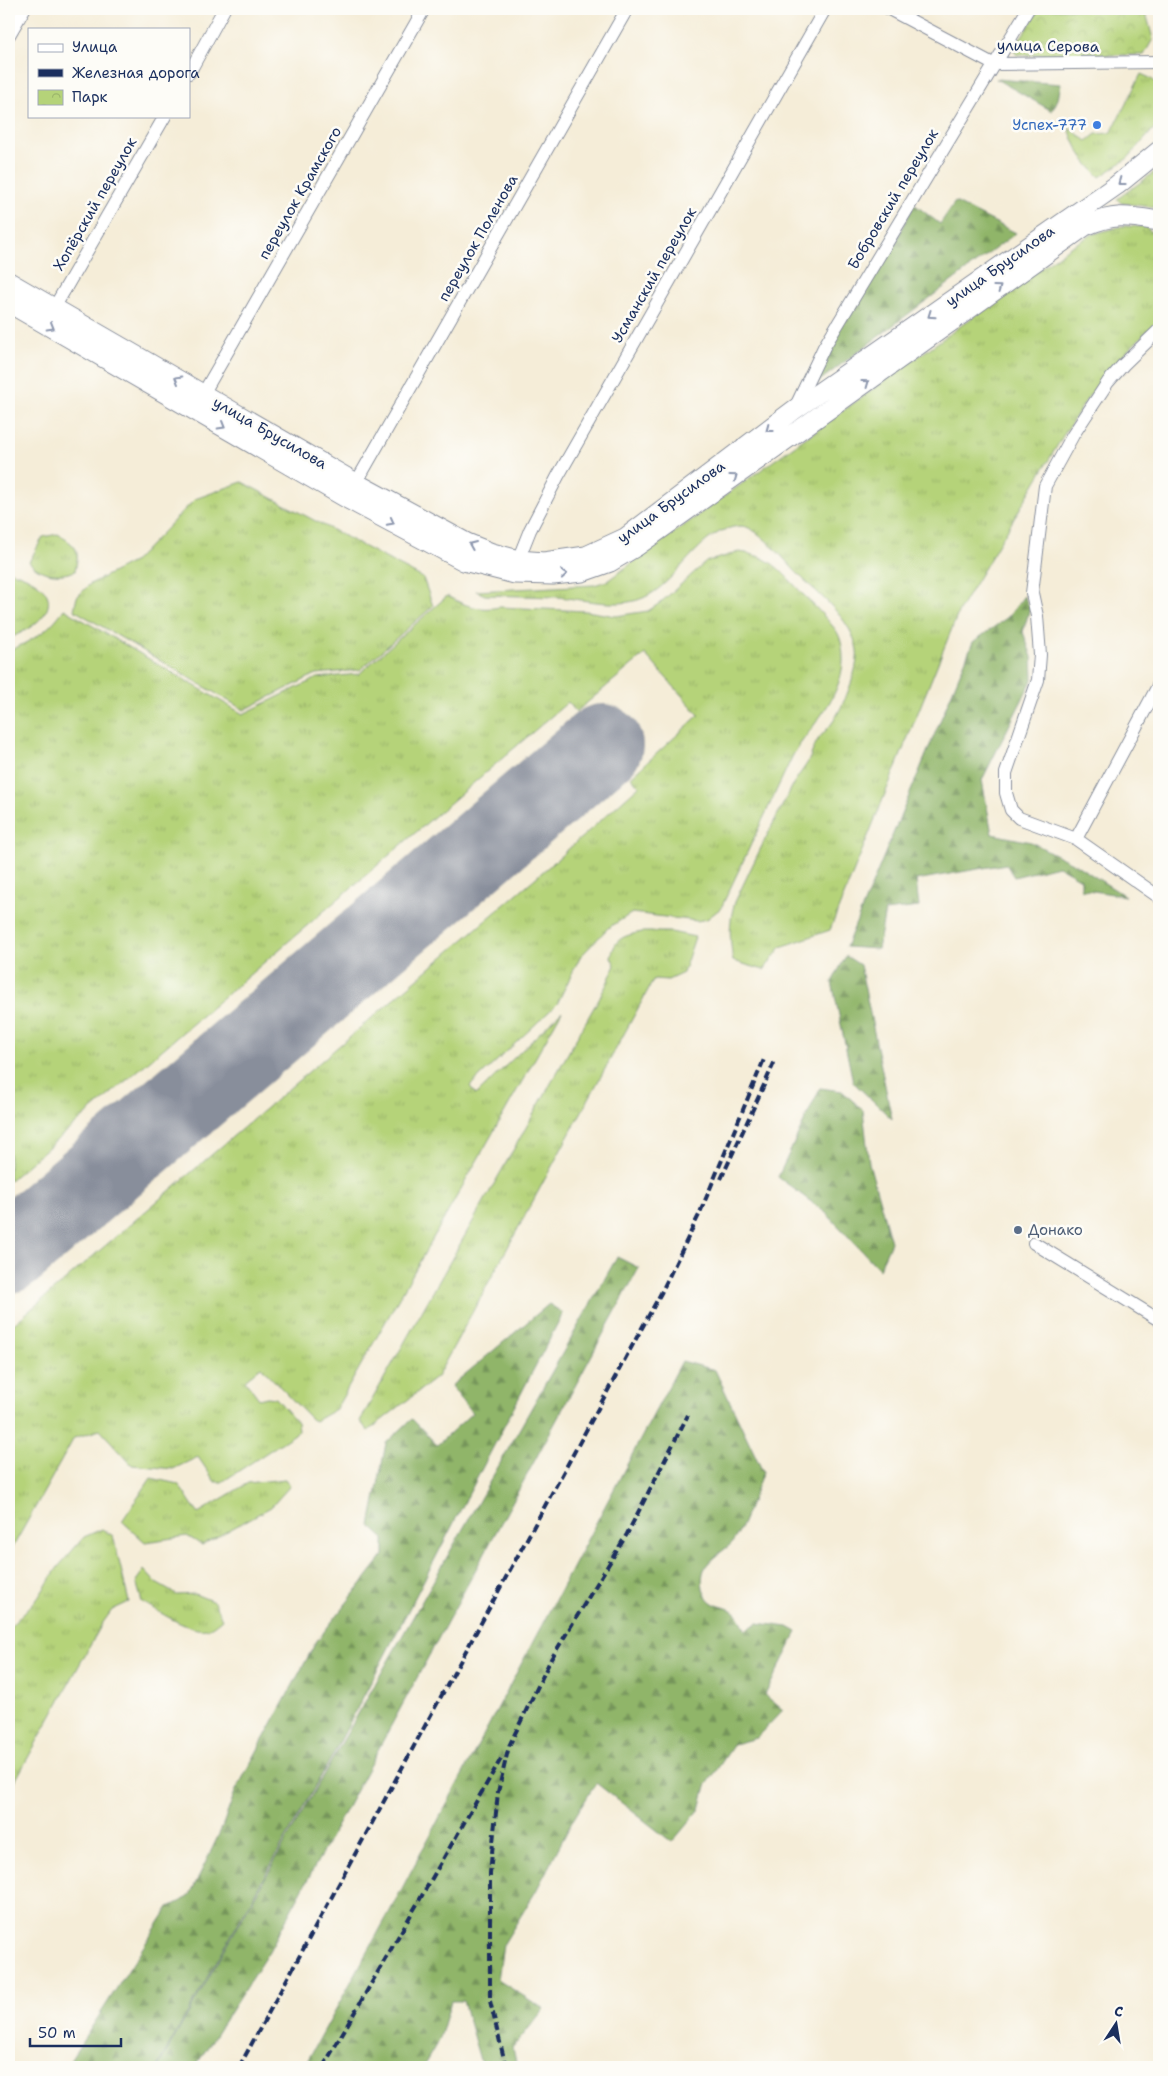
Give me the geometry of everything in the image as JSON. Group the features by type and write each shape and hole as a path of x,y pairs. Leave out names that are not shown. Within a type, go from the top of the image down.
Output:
{"main road":[{"name":"улица Брусилова","path":"9,282 356,483 467,543 492,554 518,560 544,562 586,556 625,538 794,410 1117,185 1159,151"},
{"name":"улица Брусилова","path":"9,302 348,499 464,561 515,574 553,575 582,572 600,566 637,546 1085,226 1111,217 1122,216 1159,222"}],"street":[{"path":"9,35 24,9"},
{"path":"190,71 224,9"},
{"name":"переулок Крамского","path":"203,394 424,9"},
{"name":"переулок Поленова","path":"356,483 627,9"},
{"name":"Усманский переулок","path":"518,560 530,530 558,476 825,9"},
{"name":"улица Серова","path":"889,9 993,64 1159,62"},
{"name":"Бобровский переулок","path":"794,410 824,347 993,64 1028,9"},
{"name":"Хопёрский переулок","path":"54,308 164,118"},
{"path":"1159,330 1123,365 1104,388 1073,435 1045,486 1032,593 1037,616 1040,655 1038,680 1006,773 1006,793 1011,810 1019,818 1076,839 1159,897"},
{"path":"1076,839 1159,684"},
{"path":"1034,1243 1159,1320"}],"green space":[{"path":"1040,9 1145,9 1153,39 1144,55 1017,55 1013,49"},
{"path":"1141,74 1159,85 1159,123 1128,158 1100,177 1081,154 1069,128 1087,141 1096,134 1111,133"},
{"path":"996,79 1061,84 1058,99 1052,111"},
{"path":"1159,169 1159,208 1121,203 1117,199"},
{"path":"955,202 1016,233 810,388 803,382 895,244 914,204 940,224"},
{"path":"1123,226 1146,227 1159,238 1159,320 1121,357 1089,396 1063,436 959,611 830,930 781,947 764,970 733,961 730,932 735,902 794,784 808,762 817,741 839,712 853,679 857,650 849,628 834,608 763,538 748,528 741,526 726,529 713,536 656,591 633,601 611,603 557,597 485,595 476,591 594,585 607,581 1070,247 1093,234"},
{"path":"242,482 423,578 433,606 360,670 316,674 244,710 74,610 77,597 90,584 135,561 195,499"},
{"path":"58,534 76,549 75,571 51,574 39,570 29,562 43,537"},
{"path":"739,552 759,557 774,565 823,615 835,629 841,640 843,662 837,688 824,711 793,755 721,908 707,919 697,921 632,913 608,928 580,957 557,1004 470,1086 476,1095 562,1011 336,1409 315,1421 311,1419 261,1367 245,1380 259,1399 267,1397 276,1398 297,1422 298,1430 295,1434 222,1482 215,1482 198,1457 173,1469 132,1465 100,1430 74,1438 9,1554 9,1328 554,862 639,786 631,777 699,715 645,654 576,712 568,702 9,1181 9,651 40,634 52,624 64,609 243,714 317,678 359,674 447,596 466,605 479,608 500,607 586,611 616,616 648,611 660,603 706,562"},
{"path":"9,571 39,585 46,594 49,603 46,612 38,621 10,638"},
{"path":"1024,596 1030,608 1023,632 1032,657 1033,678 982,780 992,834 1031,842 1078,866 1125,896 1081,889 1081,879 1058,866 1014,877 1006,864 916,880 919,907 885,911 878,949 846,947 973,642 1008,617"},
{"path":"642,932 671,932 695,937 683,973 668,980 654,979 437,1377 368,1431 360,1421 606,986 615,965 611,957 615,946 621,939"},
{"path":"846,956 860,965 892,1119 853,1082 832,982"},
{"path":"820,1088 842,1091 863,1110 869,1163 891,1242 879,1269 826,1213 778,1177"},
{"path":"617,1257 639,1268 269,1951 195,2067 158,2067"},
{"path":"549,1304 563,1313 334,1753 157,2067 66,2067 169,1907 189,1897 221,1830 235,1792 316,1642 384,1555 384,1539 370,1526 386,1443 412,1419 437,1445 472,1413 451,1386"},
{"path":"682,1361 715,1370 763,1472 738,1533 731,1543 707,1565 703,1573 702,1583 706,1596 710,1601 736,1614 745,1630 758,1623 788,1627 797,1632 765,1695 783,1710 756,1738 734,1744 706,1786 700,1809 672,1842 596,1783 573,1820 536,1891 503,1945 498,1980 544,2009 513,2048 517,2067 482,2067 463,2001 451,2001 440,2038 423,2067 304,2067 390,1911"},
{"path":"151,1478 178,1484 198,1513 248,1483 285,1479 290,1486 271,1507 202,1545 187,1536 145,1542 122,1521"},
{"path":"102,1529 113,1536 129,1602 112,1610 102,1624 9,1792 9,1628 38,1598 58,1567 84,1537"},
{"path":"144,1570 156,1583 177,1595 195,1594 214,1602 222,1619 210,1628 191,1628 142,1602 136,1581"}],"runway":[{"path":"9,1252 602,745"}],"railway":[{"path":"239,2067 661,1293 699,1215 765,1057"},
{"path":"721,1179 775,1061"},
{"path":"506,2067 490,2001 490,1873 498,1792 509,1746 551,1659 627,1534 688,1415"},
{"path":"323,2067 502,1757"}],"place":[{"name":"Успех-777","path":"1097,125"},
{"name":"Донако","path":"1018,1230"}]}
